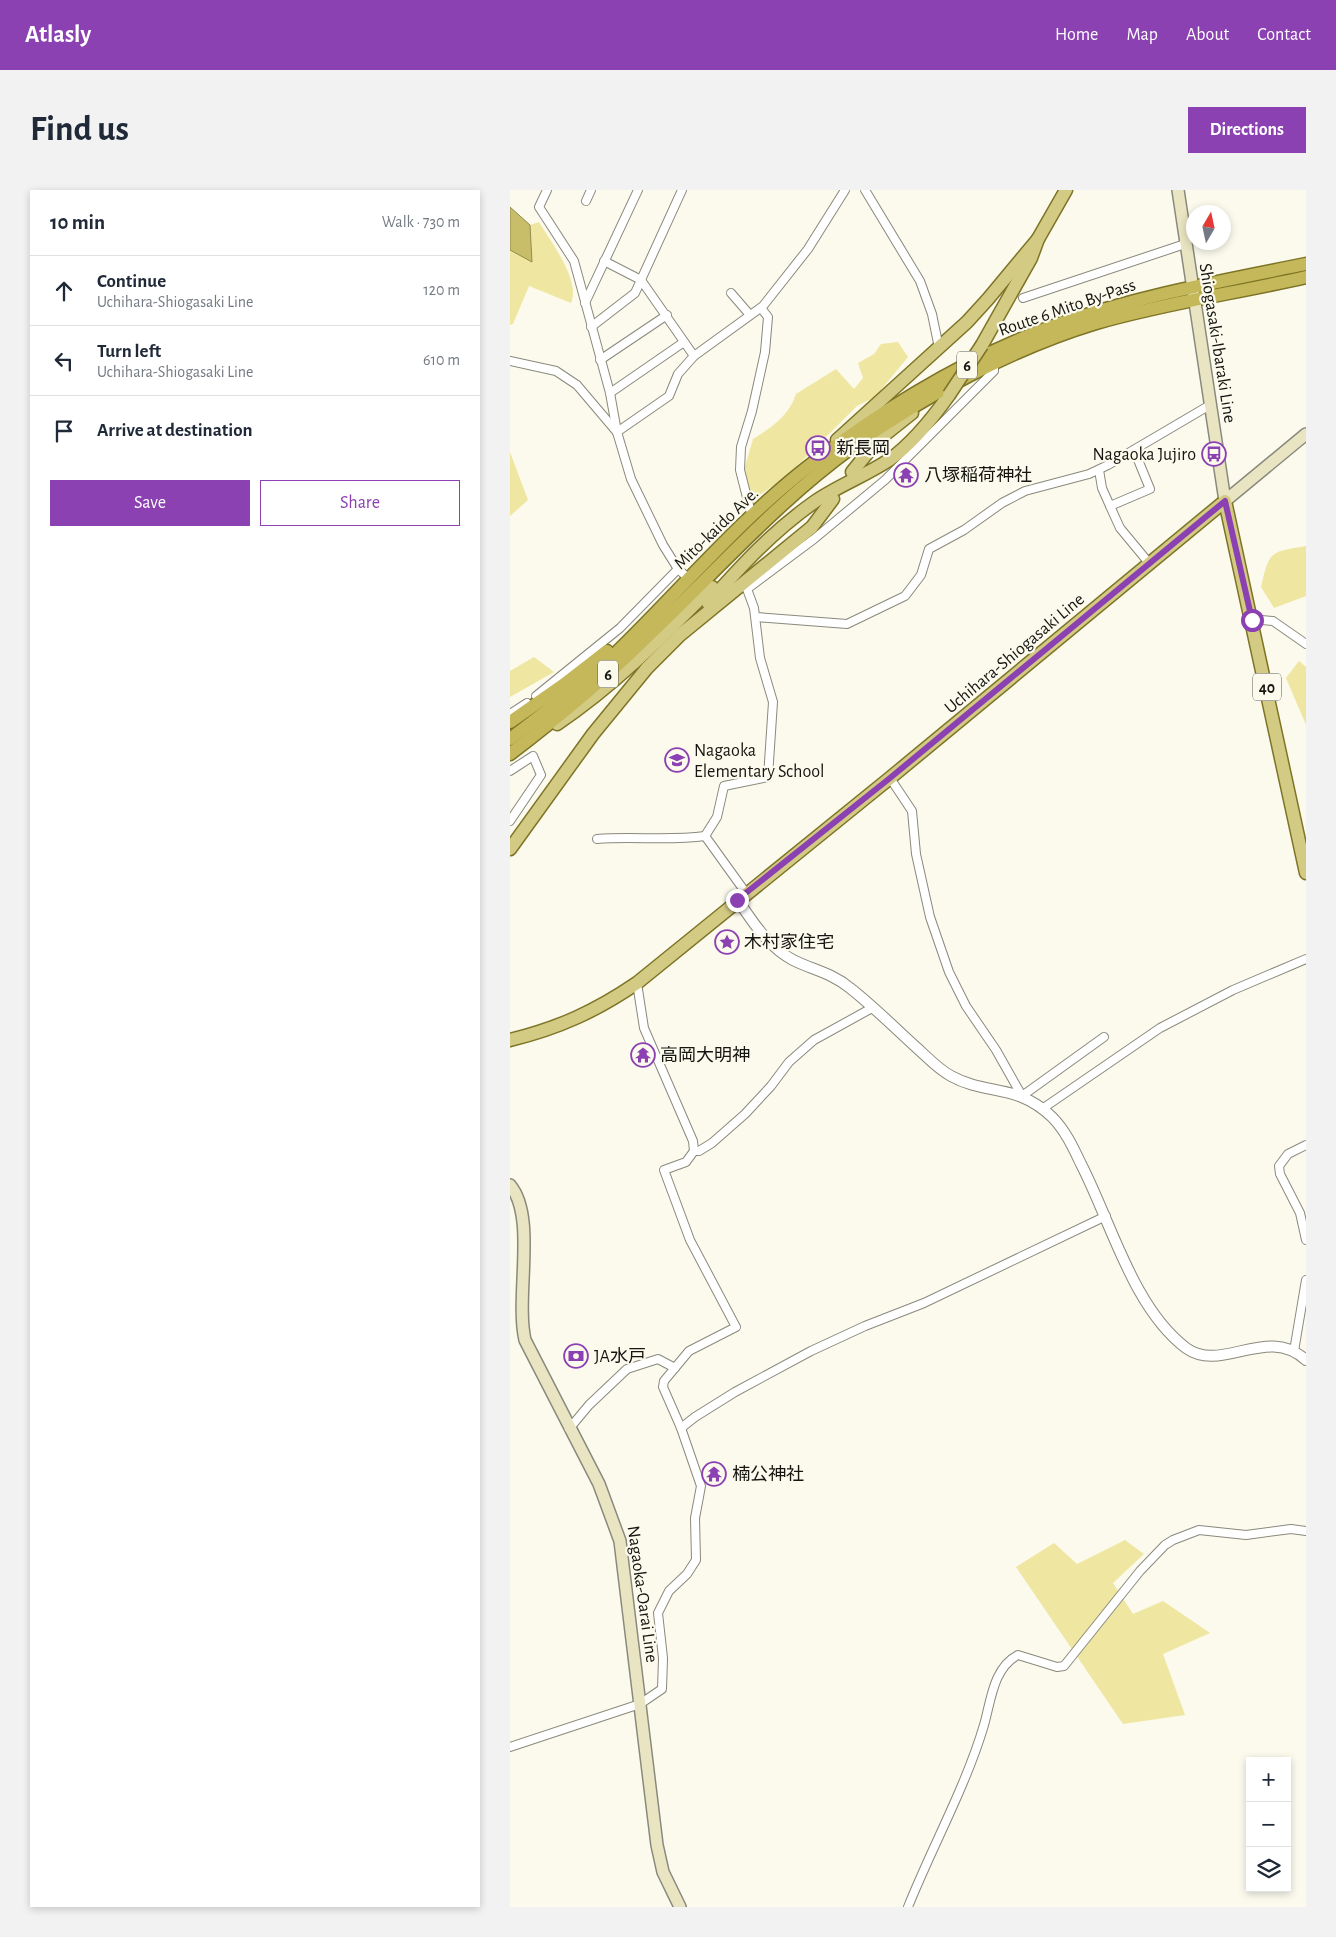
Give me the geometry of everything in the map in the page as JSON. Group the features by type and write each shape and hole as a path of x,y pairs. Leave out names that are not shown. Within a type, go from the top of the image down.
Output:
{"highway":[{"name":"Route 6 Mito By-Pass","path":"813,471 895,405 996,350 1073,320 1192,293 1306,264"},
{"name":"Route 6 Mito By-Pass","path":"813,471 932,398 994,364 1059,336 1192,293 1306,276"},
{"name":"Mito-kaido Ave.","path":"650,618 683,574 752,517 813,471"},
{"name":"Mito-kaido Ave.","path":"510,754 604,678 813,471"},
{"path":"510,722 563,685 650,618"},
{"name":"6","path":"510,739 582,683 650,618"}],"main road":[{"path":"510,754 564,719 614,681 647,652 734,565 752,553 814,502 900,451 928,422 949,396 982,345 1031,258 1038,239 1066,190"},
{"name":"Shiogasaki-Ibaraki Line","path":"1178,190 1192,293 1225,501"},
{"path":"813,471 988,299 1038,239"},
{"path":"852,472 878,440 932,398"},
{"path":"1225,501 1306,434"},
{"path":"680,635 745,586 812,527 833,499"},
{"name":"Uchihara-Shiogasaki Line","path":"510,1040 578,1018 596,1010 637,982 890,778 1225,501"},
{"name":"40","path":"1225,501 1306,873"},
{"path":"510,849 618,701 680,635 752,553"},
{"name":"Nagaoka-Oarai Line","path":"510,1185 518,1195 523,1215 520,1315 525,1340 569,1429 599,1484 620,1541 660,1859 667,1882 680,1907"}],"street":[{"path":"510,714 587,657 683,574 663,545 631,479 617,432 610,393 574,261 539,208 547,190"},
{"path":"586,201 592,190"},
{"path":"585,303 638,190"},
{"path":"591,327 635,293 682,190"},
{"path":"617,432 669,396 678,374 694,356 761,308 808,248 845,190"},
{"path":"865,190 920,281 932,314 939,348"},
{"path":"1023,298 1185,244"},
{"path":"604,261 641,280 694,356"},
{"path":"731,293 750,315"},
{"path":"752,517 740,470 741,447 752,411 765,352 768,317 761,308"},
{"path":"600,360 667,315"},
{"path":"610,393 684,342"},
{"path":"510,361 556,371 577,385 617,432"},
{"path":"597,839 628,836 680,840 705,836 717,817 724,786 768,777 773,702 760,658 756,617 745,586 814,539 885,480 994,371 994,364"},
{"path":"756,617 847,624 905,596 921,575 929,549 964,530 1002,503 1041,485 1099,470 1210,405"},
{"path":"1110,506 1150,489 1134,450"},
{"path":"1099,470 1102,488 1120,528 1149,563"},
{"path":"1252,620 1273,621 1306,644"},
{"path":"510,771 533,756 541,775 510,821"},
{"path":"890,778 912,811 916,854 930,917 949,972 966,1006 996,1050 1022,1096"},
{"path":"705,836 769,943 793,960 838,978 944,1072 971,1084 1022,1096 1053,1118 1070,1142 1106,1216 1140,1295 1176,1338 1189,1350 1196,1354 1213,1356 1278,1346 1294,1350 1306,1360"},
{"path":"1042,1109 1160,1028 1233,990 1306,958"},
{"path":"510,1747 640,1704 662,1689 664,1682 658,1621 660,1607 669,1591 693,1566 698,1552 695,1518 701,1486 681,1428 663,1387 664,1381 689,1351 736,1327 690,1240 664,1170 686,1162 694,1151 693,1142 644,1028 637,982"},
{"path":"694,1151 699,1151 712,1143 738,1120 772,1086 789,1062 814,1040 872,1008"},
{"path":"1022,1096 1104,1037"},
{"path":"1306,1145 1288,1154 1282,1159 1279,1166 1280,1174 1300,1213 1306,1240"},
{"path":"681,1428 735,1392 811,1351 864,1326 924,1303 1106,1216"},
{"path":"1294,1350 1306,1280"},
{"path":"569,1429 589,1405 627,1369 658,1359 674,1368"},
{"path":"908,1907 975,1753 996,1682 1006,1663 1018,1655 1057,1667 1064,1666 1140,1571 1165,1545 1173,1540 1199,1530 1246,1535 1291,1529 1306,1531"}],"shaded area":[{"path":"510,207 530,225 532,262 510,250"},
{"path":"539,222 568,273 573,294 571,303 529,286 513,324 510,325 510,250 532,261 530,225"},
{"path":"898,342 908,357 875,397 857,406 788,475 757,497 749,492 744,470 753,439 784,415 796,394 836,369 854,389 863,378 858,363 874,354 881,344"},
{"path":"510,452 528,500 510,516"},
{"path":"1306,546 1306,596 1274,608 1261,587 1269,560 1278,552"},
{"path":"534,657 554,672 510,697 510,671"},
{"path":"1299,661 1306,667 1306,725 1286,678"},
{"path":"1125,1540 1144,1554 1113,1583 1133,1614 1163,1601 1210,1633 1163,1654 1185,1715 1123,1724 1016,1567 1054,1543 1077,1564"}],"place":[{"name":"新長岡","path":"818,448"},
{"name":"Nagaoka Jujiro","path":"1214,454"},
{"name":"八塚稲荷神社","path":"906,475"},
{"name":"Nagaoka Elementary School","path":"677,760"},
{"name":"木村家住宅","path":"727,942"},
{"name":"高岡大明神","path":"643,1055"},
{"name":"JA水戸","path":"576,1356"},
{"name":"楠公神社","path":"714,1474"}],"route":[{"path":"737,900 890,778 1225,501 1252,620"}]}
